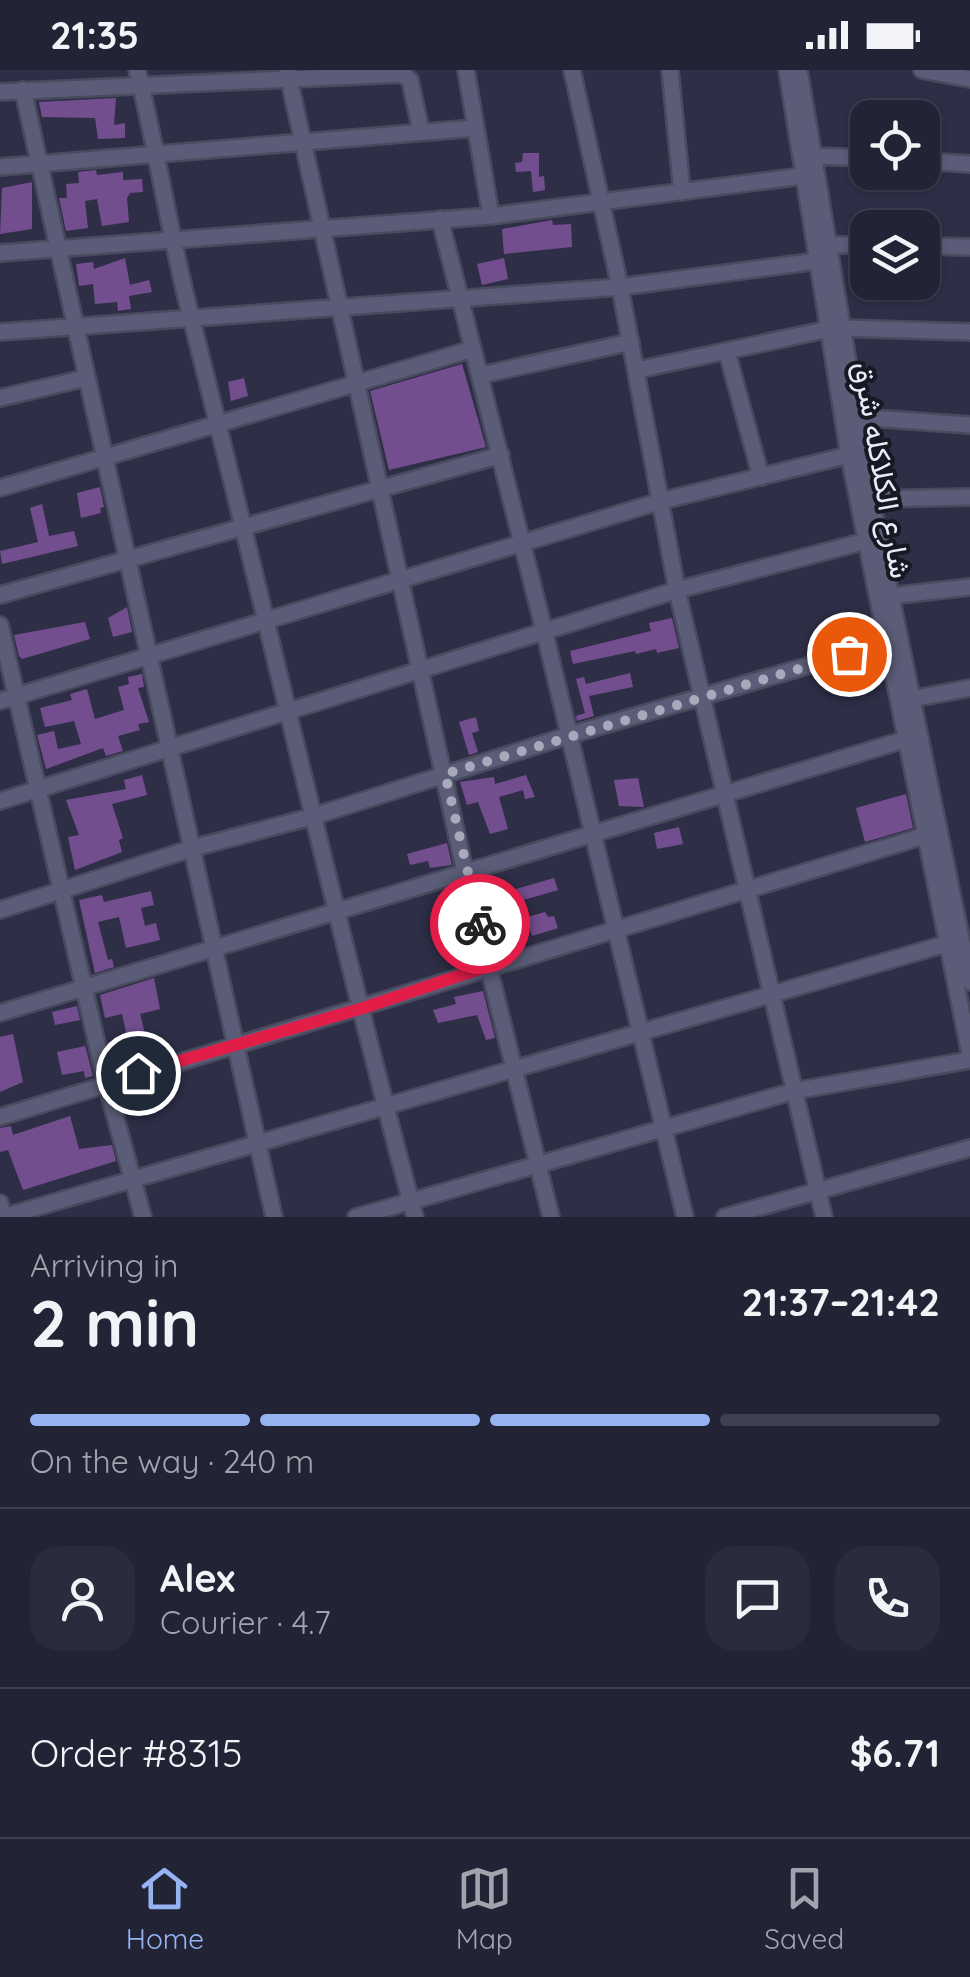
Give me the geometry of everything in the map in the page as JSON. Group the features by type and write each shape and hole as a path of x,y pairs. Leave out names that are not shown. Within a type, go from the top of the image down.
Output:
{"street":[{"path":"466,70 491,216"},
{"path":"572,70 637,370 677,590 824,1217"},
{"path":"670,70 682,192"},
{"name":"شارع الكلاكله شرق","path":"787,70 817,261 856,417 911,699 963,909 970,982"},
{"name":"شارع الكلاكله شرق","path":"799,70 828,245 849,455 970,1057"},
{"path":"922,70 970,79"},
{"path":"288,73 300,142 466,872 550,1217"},
{"path":"0,92 138,76 407,76 421,131"},
{"path":"138,76 191,320 220,426 311,817 413,1209"},
{"path":"23,90 274,1217"},
{"path":"0,167 474,128"},
{"path":"813,156 850,157"},
{"path":"940,162 970,164"},
{"path":"0,252 491,216 803,176"},
{"path":"440,219 546,634 685,1217"},
{"path":"828,245 850,245"},
{"path":"940,246 970,247"},
{"path":"0,332 620,287 817,261"},
{"path":"637,370 835,329 970,332"},
{"path":"481,375 631,342"},
{"path":"0,488 103,461 473,349"},
{"path":"727,352 761,477"},
{"path":"0,398 86,378"},
{"path":"856,417 970,425"},
{"path":"8,699 661,500 849,455"},
{"path":"0,595 127,563 501,456"},
{"path":"871,499 970,498"},
{"path":"0,800 546,634 677,590 866,540"},
{"path":"890,596 970,587"},
{"path":"0,625 8,699 38,788 106,1082 143,1217"},
{"path":"0,910 193,848 311,817 570,735 886,643"},
{"path":"911,699 970,688"},
{"path":"0,1014 907,739"},
{"path":"0,1117 927,835"},
{"path":"0,1203 4,1217 949,943"},
{"path":"356,1217 413,1209 536,1164 794,1091 970,1057"},
{"path":"724,1217 970,1148"}],"building":[{"path":"116,98 114,125 125,123 125,138 98,139 95,118 42,117 39,102"},
{"path":"523,153 539,153 539,177 544,176 545,190 533,192 531,171 516,172 515,163 522,162"},
{"path":"96,170 97,175 123,172 123,180 142,179 143,192 130,193 127,198 129,222 102,226 97,199 85,201 88,228 66,231 59,198 67,198 66,184 79,183 78,172"},
{"path":"32,182 32,229 0,234 2,188"},
{"path":"552,220 553,225 571,224 572,247 504,254 502,229"},
{"path":"125,258 130,285 149,280 152,292 129,296 131,309 118,311 117,302 95,304 93,284 79,286 76,264 93,262 94,269"},
{"path":"504,258 508,279 482,285 477,264"},
{"path":"462,364 486,447 389,470 370,391"},
{"path":"244,378 248,396 231,401 228,382"},
{"path":"100,487 104,507 100,508 101,513 81,518 77,493"},
{"path":"42,504 49,536 74,531 78,546 2,564 0,551 38,542 30,508"},
{"path":"127,607 132,632 113,637 108,618"},
{"path":"672,618 679,648 657,653 656,649 636,654 635,651 573,664 570,651 651,631 649,623"},
{"path":"85,622 90,639 22,659 19,656 14,635"},
{"path":"630,673 633,687 589,696 594,716 577,721 576,716 585,713 576,679 584,677 586,684"},
{"path":"142,674 144,687 138,688 149,722 138,724 140,730 118,736 123,751 106,756 103,748 46,769 37,735 54,731 58,749 81,744 74,721 45,727 40,708 72,700 70,694 87,689 95,719 124,710 118,687 129,684 128,677"},
{"path":"476,717 479,731 472,733 478,752 469,755 459,722"},
{"path":"142,775 147,795 112,804 123,838 119,840 122,852 75,870 68,837 79,835 66,800 126,789 124,780"},
{"path":"526,775 535,797 525,799 523,790 499,797 508,829 490,834 478,802 467,805 460,782 494,777 495,784"},
{"path":"638,778 644,807 619,806 614,780"},
{"path":"906,794 913,828 865,842 856,808"},
{"path":"679,827 683,844 657,849 654,833"},
{"path":"447,843 452,865 430,868 428,861 410,865 407,854"},
{"path":"554,878 558,890 520,901 516,889"},
{"path":"151,891 154,905 141,908 145,926 156,923 160,940 126,948 119,917 98,922 108,960 112,959 114,967 95,973 79,900 102,895 104,902"},
{"path":"519,898 524,918 545,912 548,917 554,916 558,928 532,936 529,927 510,933 497,904"},
{"path":"455,903 459,915 437,921 433,907"},
{"path":"154,978 160,1009 140,1014 149,1049 112,1059 108,1043 126,1032 122,1014 105,1018 100,995"},
{"path":"483,991 495,1038 486,1040 477,1015 438,1023 433,1010 456,1004 454,997"},
{"path":"77,1006 80,1020 55,1025 52,1012"},
{"path":"13,1034 23,1082 0,1092 0,1037"},
{"path":"84,1041 93,1076 85,1078 84,1071 62,1075 57,1052 85,1046"},
{"path":"70,1116 79,1149 112,1145 116,1161 23,1190 8,1150 0,1152 0,1128 11,1126 13,1135"}],"way so far":[{"path":"480,924 445,774 849,654"}],"route":[{"path":"138,1073 363,1008 488,966 480,924"}]}
